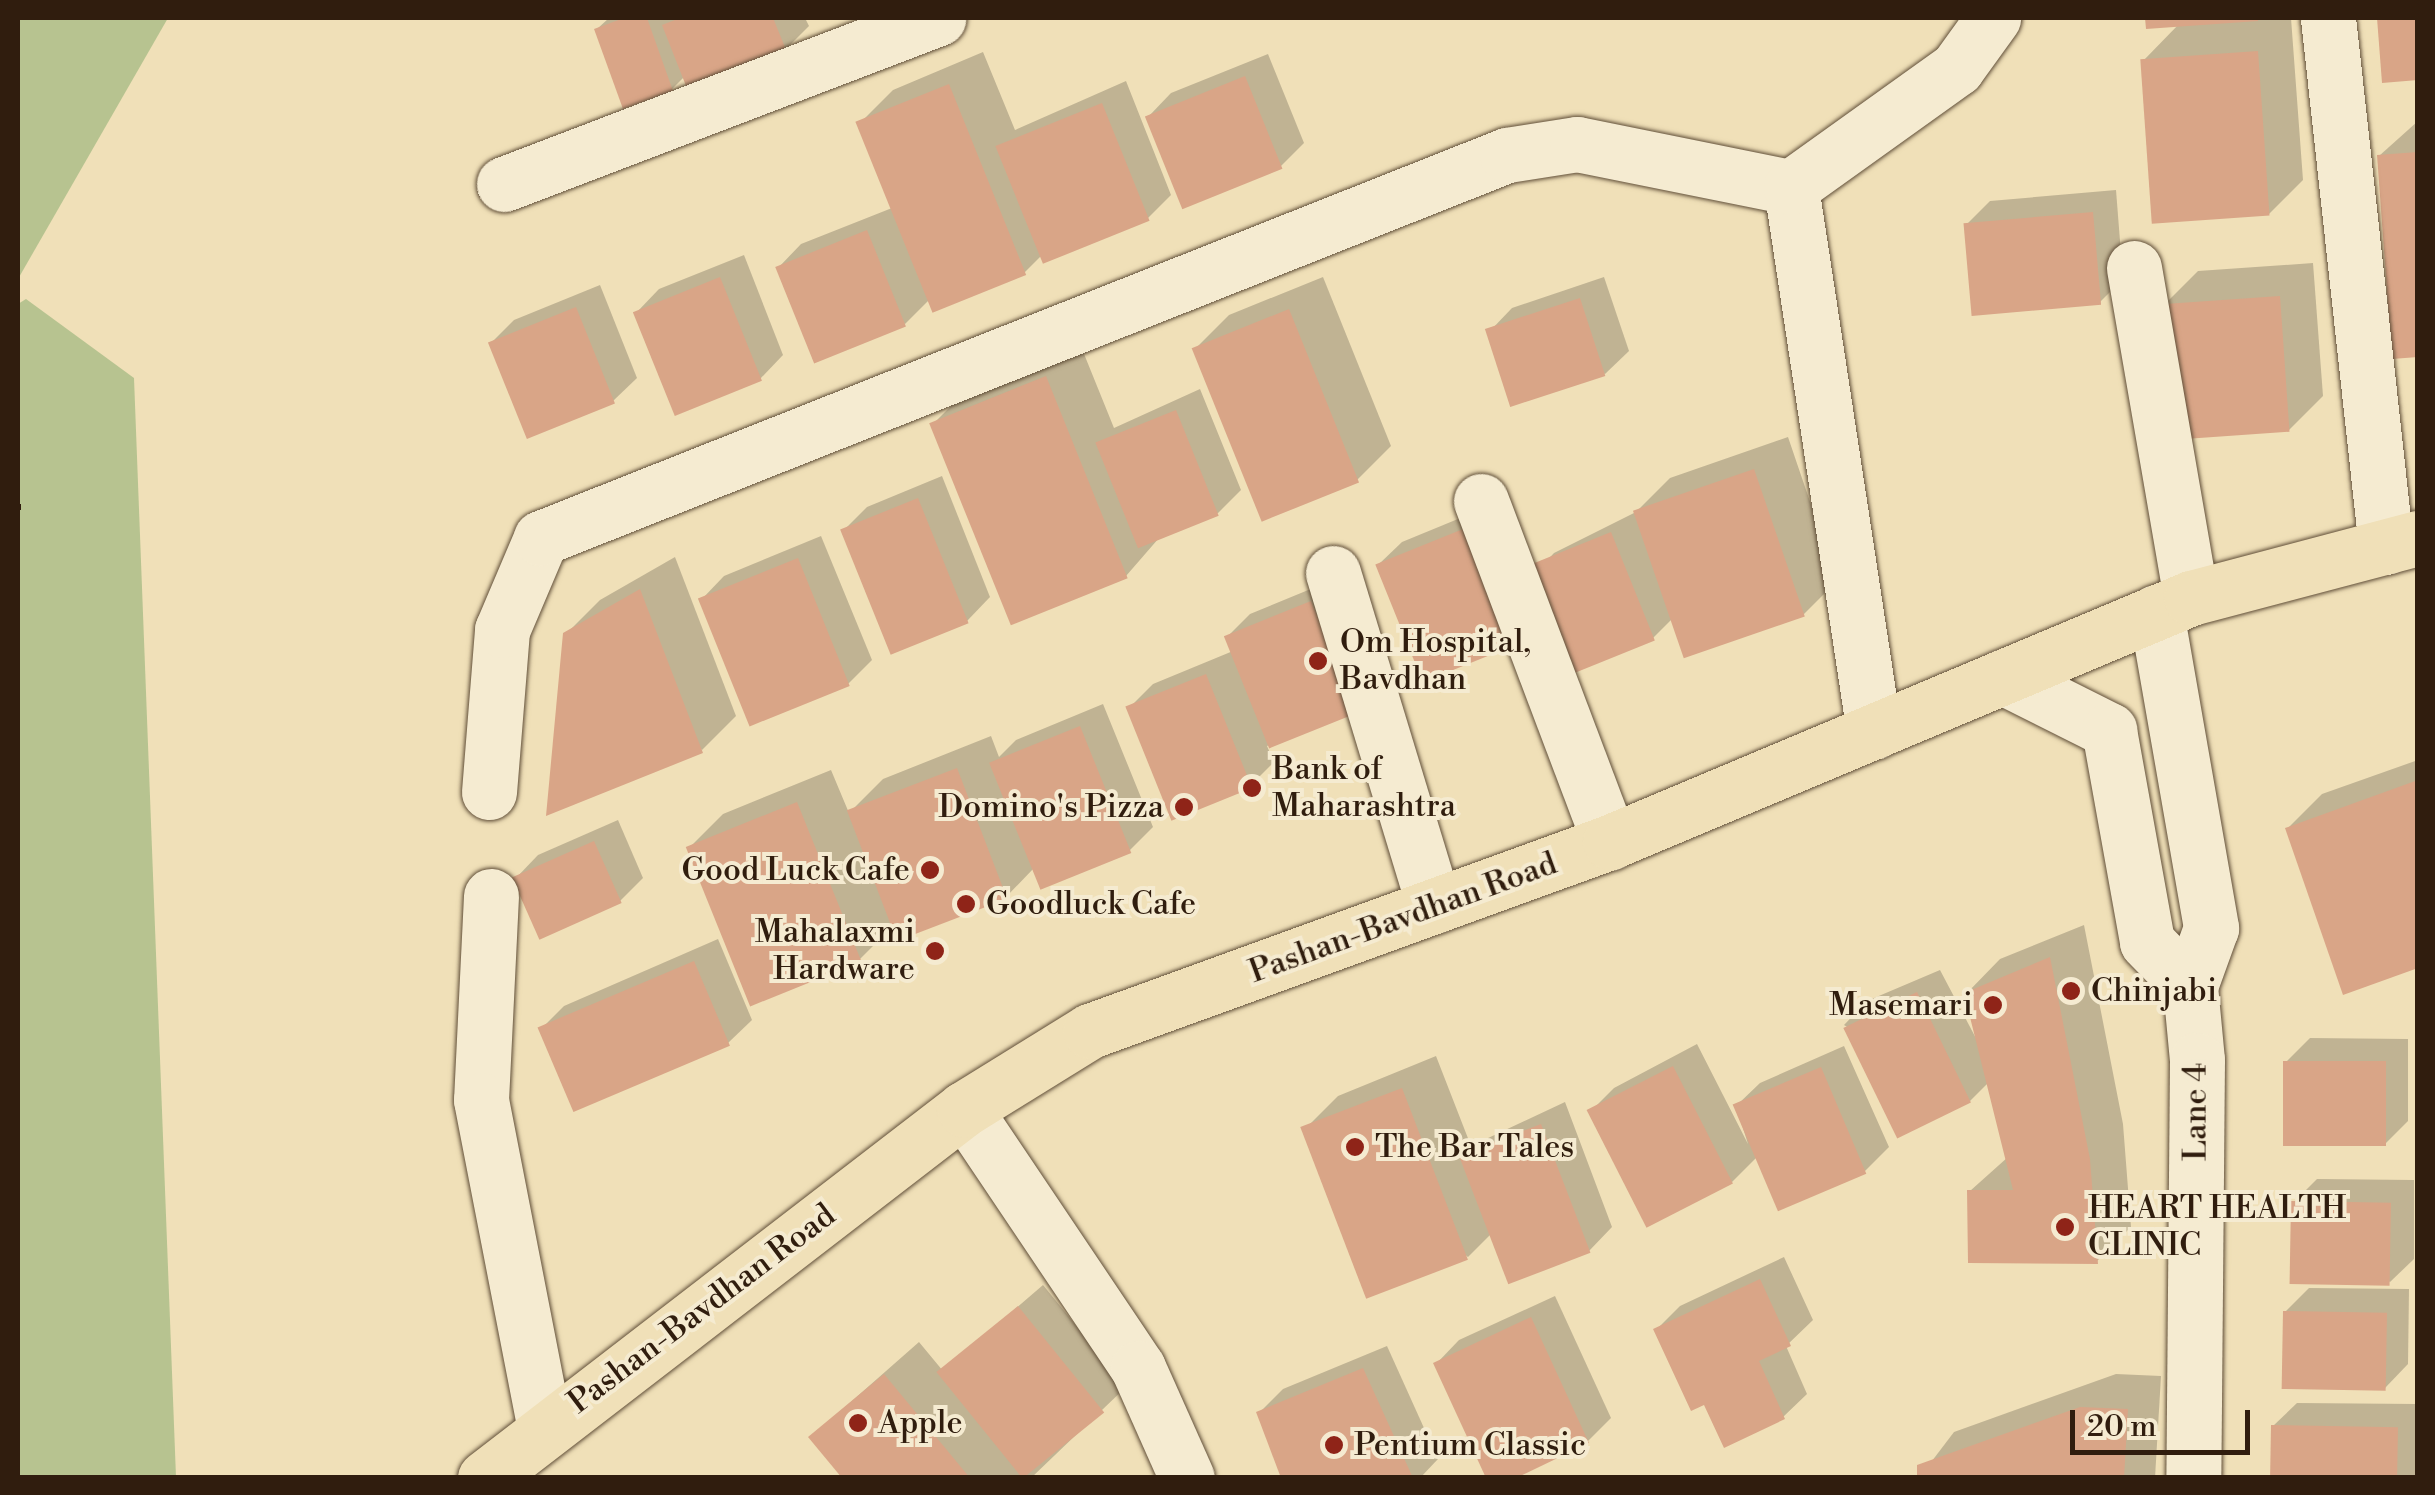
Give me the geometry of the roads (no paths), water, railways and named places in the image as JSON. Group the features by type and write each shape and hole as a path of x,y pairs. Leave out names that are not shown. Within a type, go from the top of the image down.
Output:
{"main road":[{"name":"Pashan-Bavdhan Road","path":"499,1472 545,1429 964,1109 1090,1031 1610,842 2174,605 2402,542"}],"street":[{"path":"504,184 938,18"},
{"path":"489,792 502,630 541,538 1506,155 1577,144 1792,187 1957,68 1993,18"},
{"path":"2328,18 2402,542"},
{"path":"1792,187 1874,732"},
{"name":"Lane 4","path":"2134,268 2211,928 2190,986 2193,1478"},
{"path":"1481,501 1610,842"},
{"path":"1332,573 1434,906"},
{"path":"2003,677 2109,730 2148,942 2190,986"},
{"path":"491,896 482,1100 545,1429"},
{"path":"964,1109 1138,1368 1187,1478"}],"place":[{"name":"Om Hospital, Bavdhan","path":"1318,661"},
{"name":"Bank of Maharashtra","path":"1252,788"},
{"name":"Domino's Pizza","path":"1184,807"},
{"name":"Good Luck Cafe","path":"930,870"},
{"name":"Goodluck Cafe","path":"966,904"},
{"name":"Mahalaxmi Hardware","path":"935,951"},
{"name":"Chinjabi","path":"2071,991"},
{"name":"Masemari","path":"1993,1005"},
{"name":"The Bar Tales","path":"1355,1147"},
{"name":"HEART HEALTH CLINIC","path":"2065,1227"},
{"name":"Apple","path":"858,1423"},
{"name":"Pentium Classic","path":"1334,1445"}]}
